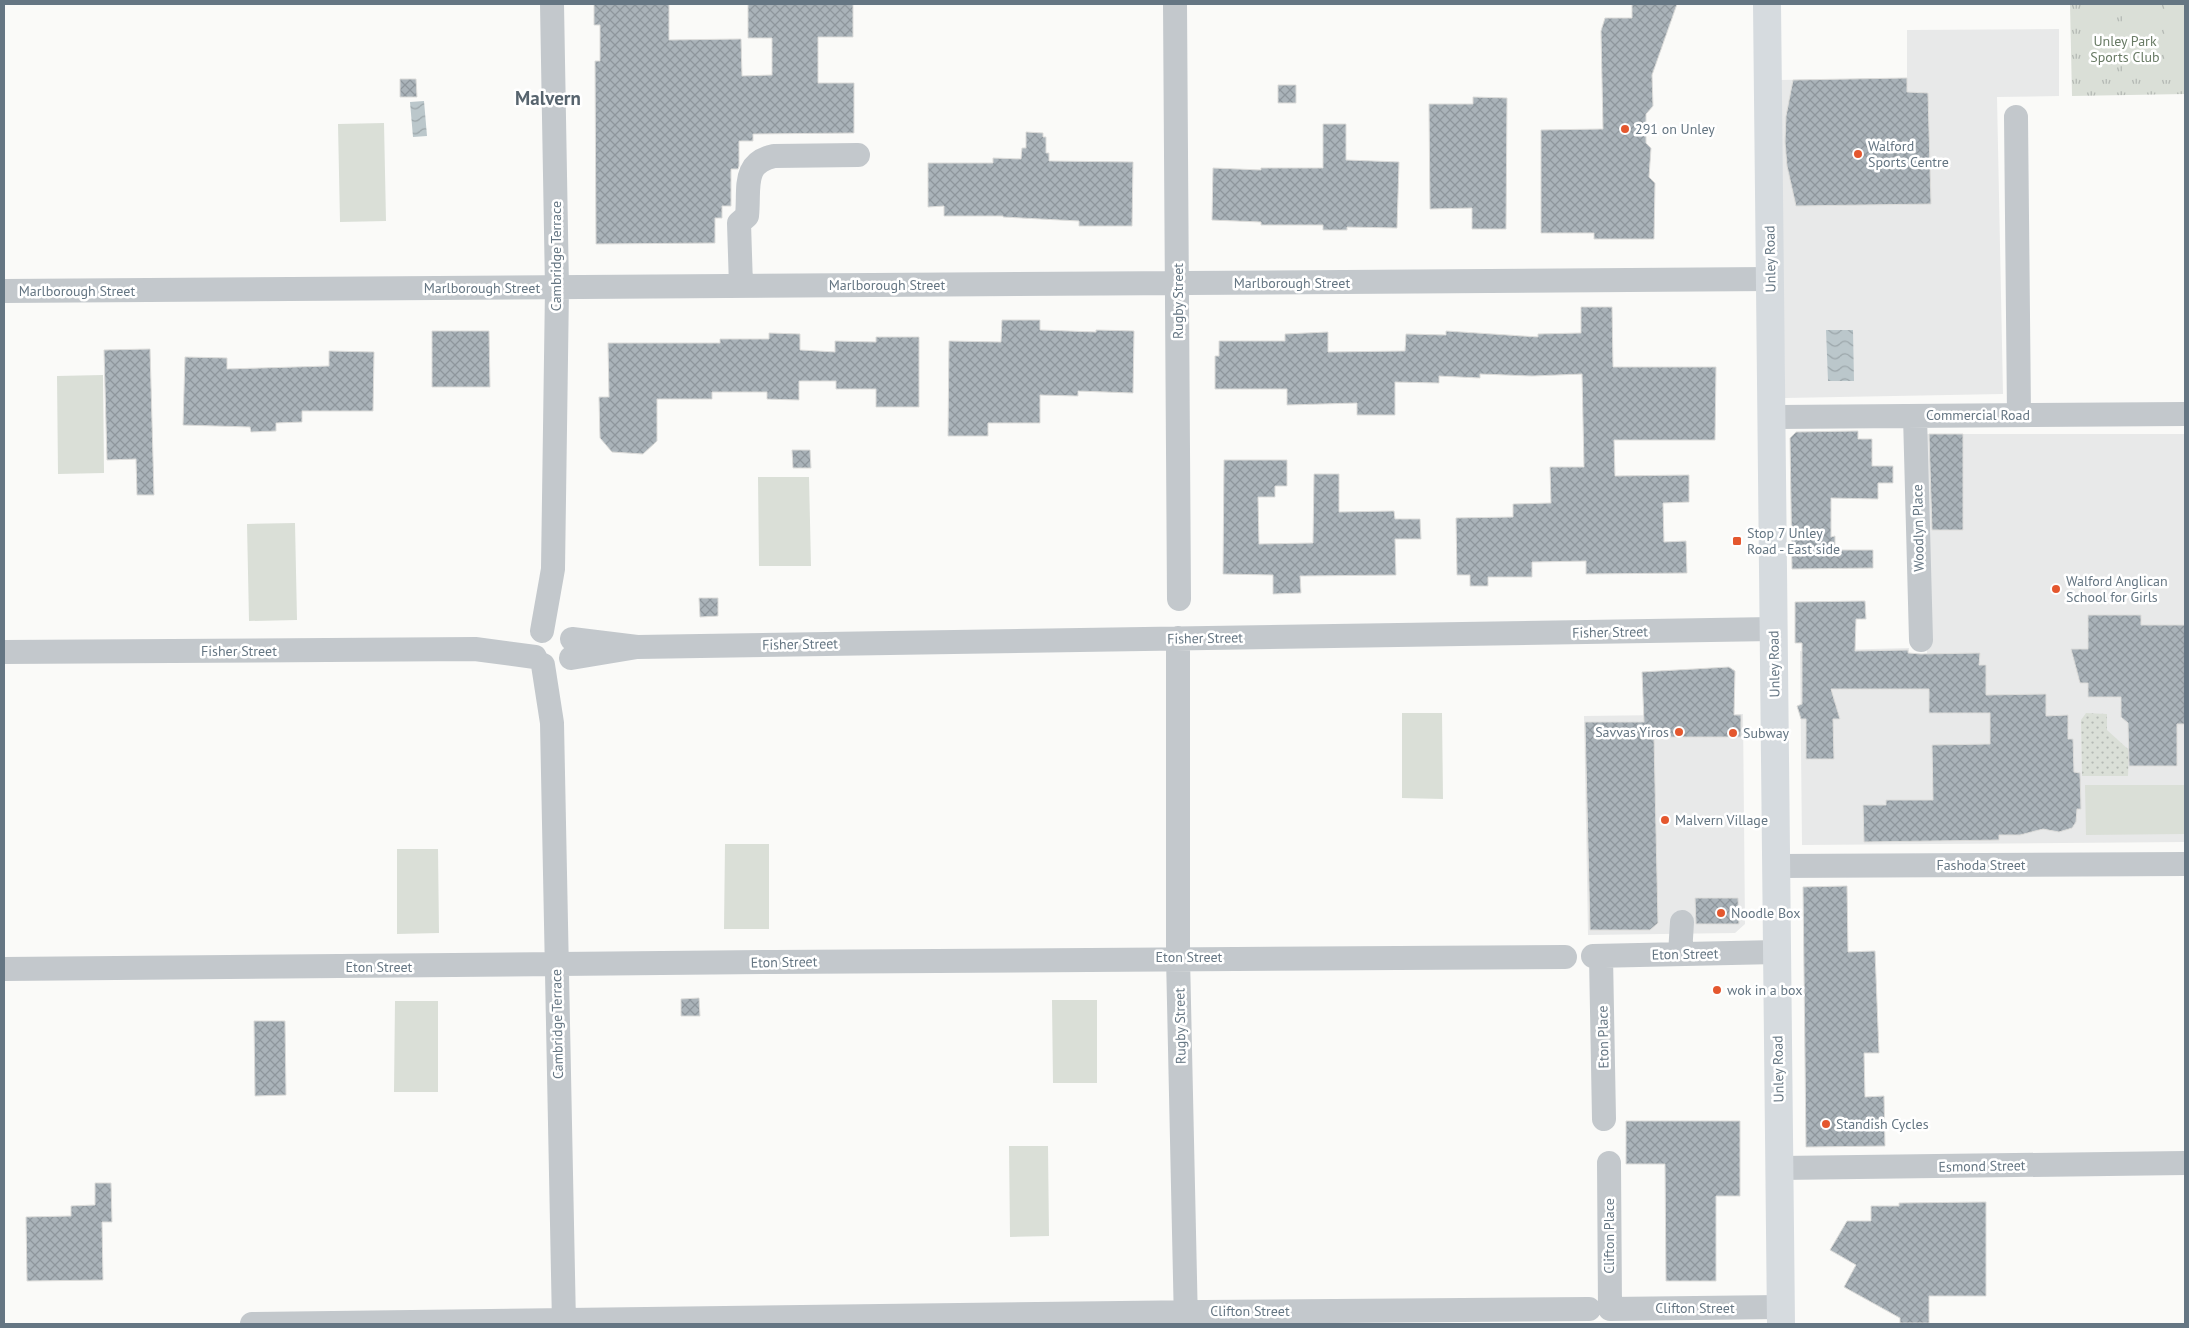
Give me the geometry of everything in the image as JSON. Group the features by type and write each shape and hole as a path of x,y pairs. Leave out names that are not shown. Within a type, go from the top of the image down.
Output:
{"main road":[{"name":"Unley Road","path":"1767,4 1781,1316"}],"street":[{"name":"Cambridge Terrace","path":"552,4 556,288 552,723 564,1322"},
{"name":"Rugby Street","path":"1175,4 1180,599"},
{"path":"2016,117 2019,415"},
{"path":"741,286 739,223 747,216 750,174 754,165 763,158 774,156 858,155"},
{"name":"Marlborough Street","path":"4,291 1770,279"},
{"name":"Commercial Road","path":"1770,417 2185,414"},
{"name":"Woodlyn Place","path":"1915,416 1921,640"},
{"name":"Fisher Street","path":"4,652 637,647 1774,629"},
{"name":"Rugby Street","path":"1178,638 1178,957 1186,1318"},
{"name":"Fashoda Street","path":"1776,866 2185,864"},
{"path":"1680,954 1682,922"},
{"name":"Eton Street","path":"1597,956 1776,952"},
{"name":"Eton Place","path":"1597,956 1604,1119"},
{"name":"Eton Street","path":"4,969 556,966 1178,957 1565,957"},
{"name":"Clifton Place","path":"1599,1309 1609,1163"},
{"name":"Esmond Street","path":"1780,1168 2185,1163"},
{"name":"Clifton Street","path":"252,1324 1186,1318 1599,1309 1781,1316"}],"shaded area":[{"path":"2059,29 2059,96 1997,97 2003,394 1785,398 1779,80 1907,78 1907,30"},
{"name":"Walford Anglican School for Girls","path":"1926,434 2185,434 2185,842 1802,845 1800,651 1909,648 1908,672 1927,671"},
{"name":"Malvern Village","path":"1743,714 1745,924 1735,933 1588,935 1584,716"}],"green space":[{"name":"Unley Park Sports Club","path":"2070,4 2185,4 2185,94 2072,96"},
{"path":"2123,4 2157,4 2157,78 2123,78"},
{"path":"2083,5 2117,5 2117,79 2083,79"},
{"path":"2165,5 2185,5 2185,80 2165,80"},
{"path":"384,123 386,221 340,222 338,124"},
{"path":"103,375 104,473 58,474 57,376"},
{"path":"758,477 809,477 811,566 759,566"},
{"path":"295,523 297,620 249,621 247,524"},
{"path":"1402,713 1442,713 1443,799 1402,798"},
{"path":"2086,713 2107,714 2107,730 2129,750 2128,776 2082,776 2081,720"},
{"path":"2085,785 2184,785 2184,834 2086,835"},
{"path":"725,844 769,844 769,929 724,929"},
{"path":"397,849 438,849 439,933 397,934"},
{"path":"1052,1000 1097,1000 1097,1083 1053,1083"},
{"path":"395,1001 438,1001 438,1092 394,1092"},
{"path":"1009,1146 1048,1146 1049,1236 1010,1237"}],"water":[{"path":"424,101 427,136 413,137 410,102"},
{"path":"1826,330 1853,330 1854,381 1828,381"}],"building":[{"path":"594,4 669,4 669,40 741,39 742,76 772,75 772,38 748,38 748,4 853,4 853,37 818,37 818,83 854,83 854,133 753,134 753,141 739,141 739,166 738,169 731,169 731,206 722,206 722,218 715,218 715,243 596,244 595,61 600,61 600,25 594,25"},
{"name":"291 on Unley","path":"1632,4 1677,4 1652,75 1653,106 1646,114 1646,143 1651,148 1649,177 1655,183 1654,239 1594,239 1594,233 1541,233 1541,130 1603,129 1601,31 1605,18 1632,18"},
{"name":"Walford Sports Centre","path":"1907,78 1907,92 1928,93 1931,204 1796,206 1787,166 1785,142 1786,116 1793,80"},
{"path":"400,79 416,79 417,97 400,97"},
{"path":"1278,85 1296,85 1296,103 1278,103"},
{"path":"1473,97 1507,98 1506,229 1472,229 1472,208 1430,209 1429,104 1473,104"},
{"path":"1323,124 1346,124 1346,160 1399,162 1397,228 1347,227 1347,230 1323,230 1323,225 1261,225 1261,222 1212,220 1213,168 1261,170 1261,168 1323,168"},
{"path":"1026,132 1043,133 1043,137 1046,137 1046,153 1049,153 1049,161 1133,162 1132,226 1079,226 1079,221 1003,216 944,216 944,206 928,207 928,163 993,163 993,158 1021,159 1022,148 1026,148"},
{"path":"1581,307 1612,307 1613,367 1716,367 1715,440 1614,440 1615,476 1689,475 1689,502 1663,503 1664,542 1686,541 1687,573 1586,574 1586,561 1532,562 1532,577 1488,577 1488,586 1470,586 1470,575 1457,575 1456,518 1513,517 1513,504 1551,503 1550,467 1584,467 1582,374 1532,376 1480,374 1480,378 1439,376 1439,383 1395,382 1395,415 1357,415 1357,403 1287,405 1287,389 1215,389 1215,356 1219,356 1219,341 1285,341 1285,334 1328,332 1328,352 1405,351 1406,334 1446,335 1446,331 1538,337 1538,334 1581,333"},
{"path":"1002,320 1040,320 1040,330 1134,331 1133,393 1078,391 1078,396 1040,395 1040,423 988,423 988,436 948,436 949,341 1001,342"},
{"path":"432,331 489,331 490,387 432,387"},
{"path":"769,333 800,334 800,350 835,352 835,341 876,342 876,337 919,337 919,407 876,407 876,389 836,389 836,381 799,381 799,400 767,399 767,392 712,392 712,399 657,399 657,441 643,454 612,452 600,438 599,397 609,397 608,343 720,343 720,339 769,339"},
{"path":"150,349 154,495 137,495 136,459 107,460 104,350"},
{"path":"329,351 374,352 373,411 302,411 302,422 276,423 276,431 251,432 250,427 183,425 185,357 227,358 227,369 329,366"},
{"path":"1858,431 1858,439 1872,439 1872,466 1893,466 1893,483 1878,483 1878,499 1831,498 1831,537 1835,536 1835,550 1873,550 1873,568 1792,569 1790,438 1796,432"},
{"path":"1929,434 1963,434 1963,530 1932,530"},
{"path":"792,450 810,450 811,468 793,468"},
{"path":"1224,460 1287,460 1287,486 1275,486 1275,497 1258,497 1259,544 1313,543 1314,474 1339,474 1339,512 1394,511 1395,519 1420,519 1421,539 1395,539 1396,575 1300,576 1301,593 1273,594 1273,575 1223,574"},
{"path":"699,598 718,598 718,616 700,617"},
{"path":"1865,601 1866,619 1856,619 1855,651 1908,650 1908,653 1921,654 1980,653 1979,665 1986,665 1986,695 2046,694 2046,716 2068,715 2068,739 2073,739 2074,772 2080,773 2081,809 2077,809 2076,822 2072,828 2059,832 2043,829 2020,835 1999,835 1999,840 1864,842 1863,805 1886,805 1886,800 1933,800 1932,745 1990,744 1990,713 1929,713 1929,689 1831,689 1840,719 1833,719 1834,759 1806,759 1806,719 1801,719 1797,706 1802,704 1802,643 1795,643 1795,602"},
{"path":"2088,615 2141,615 2141,625 2185,625 2185,724 2177,724 2177,766 2129,766 2128,723 2121,717 2121,697 2088,697 2088,683 2080,683 2071,649 2088,649"},
{"path":"1729,667 1735,671 1734,715 1741,715 1741,737 1654,737 1658,923 1650,930 1590,930 1585,722 1644,722 1642,672"},
{"path":"1847,886 1848,952 1875,951 1879,1053 1864,1053 1865,1097 1884,1096 1885,1146 1806,1147 1803,887"},
{"path":"1695,898 1738,898 1739,924 1696,924"},
{"path":"699,998 700,1016 681,1016 681,999"},
{"path":"254,1021 285,1021 286,1095 255,1096"},
{"path":"1626,1121 1740,1121 1740,1196 1716,1196 1716,1281 1666,1281 1665,1164 1626,1164"},
{"path":"95,1183 111,1183 112,1222 102,1222 103,1280 27,1281 26,1217 71,1216 71,1206 95,1205"},
{"path":"1986,1202 1986,1296 1929,1296 1929,1323 1900,1323 1900,1318 1844,1287 1856,1265 1830,1250 1847,1221 1871,1221 1871,1206 1899,1206 1899,1203"}],"place":[{"name":"291 on Unley","path":"1625,129"},
{"name":"Walford Sports Centre","path":"1858,154"},
{"name":"Stop 7 Unley Road - East side","path":"1737,541"},
{"name":"Walford Anglican School for Girls","path":"2056,589"},
{"name":"Savvas Yiros","path":"1679,732"},
{"name":"Subway","path":"1733,733"},
{"name":"Malvern Village","path":"1665,820"},
{"name":"Noodle Box","path":"1721,913"},
{"name":"wok in a box","path":"1717,990"},
{"name":"Standish Cycles","path":"1826,1124"}],"district":[{"name":"Malvern","path":"548,98"}]}
